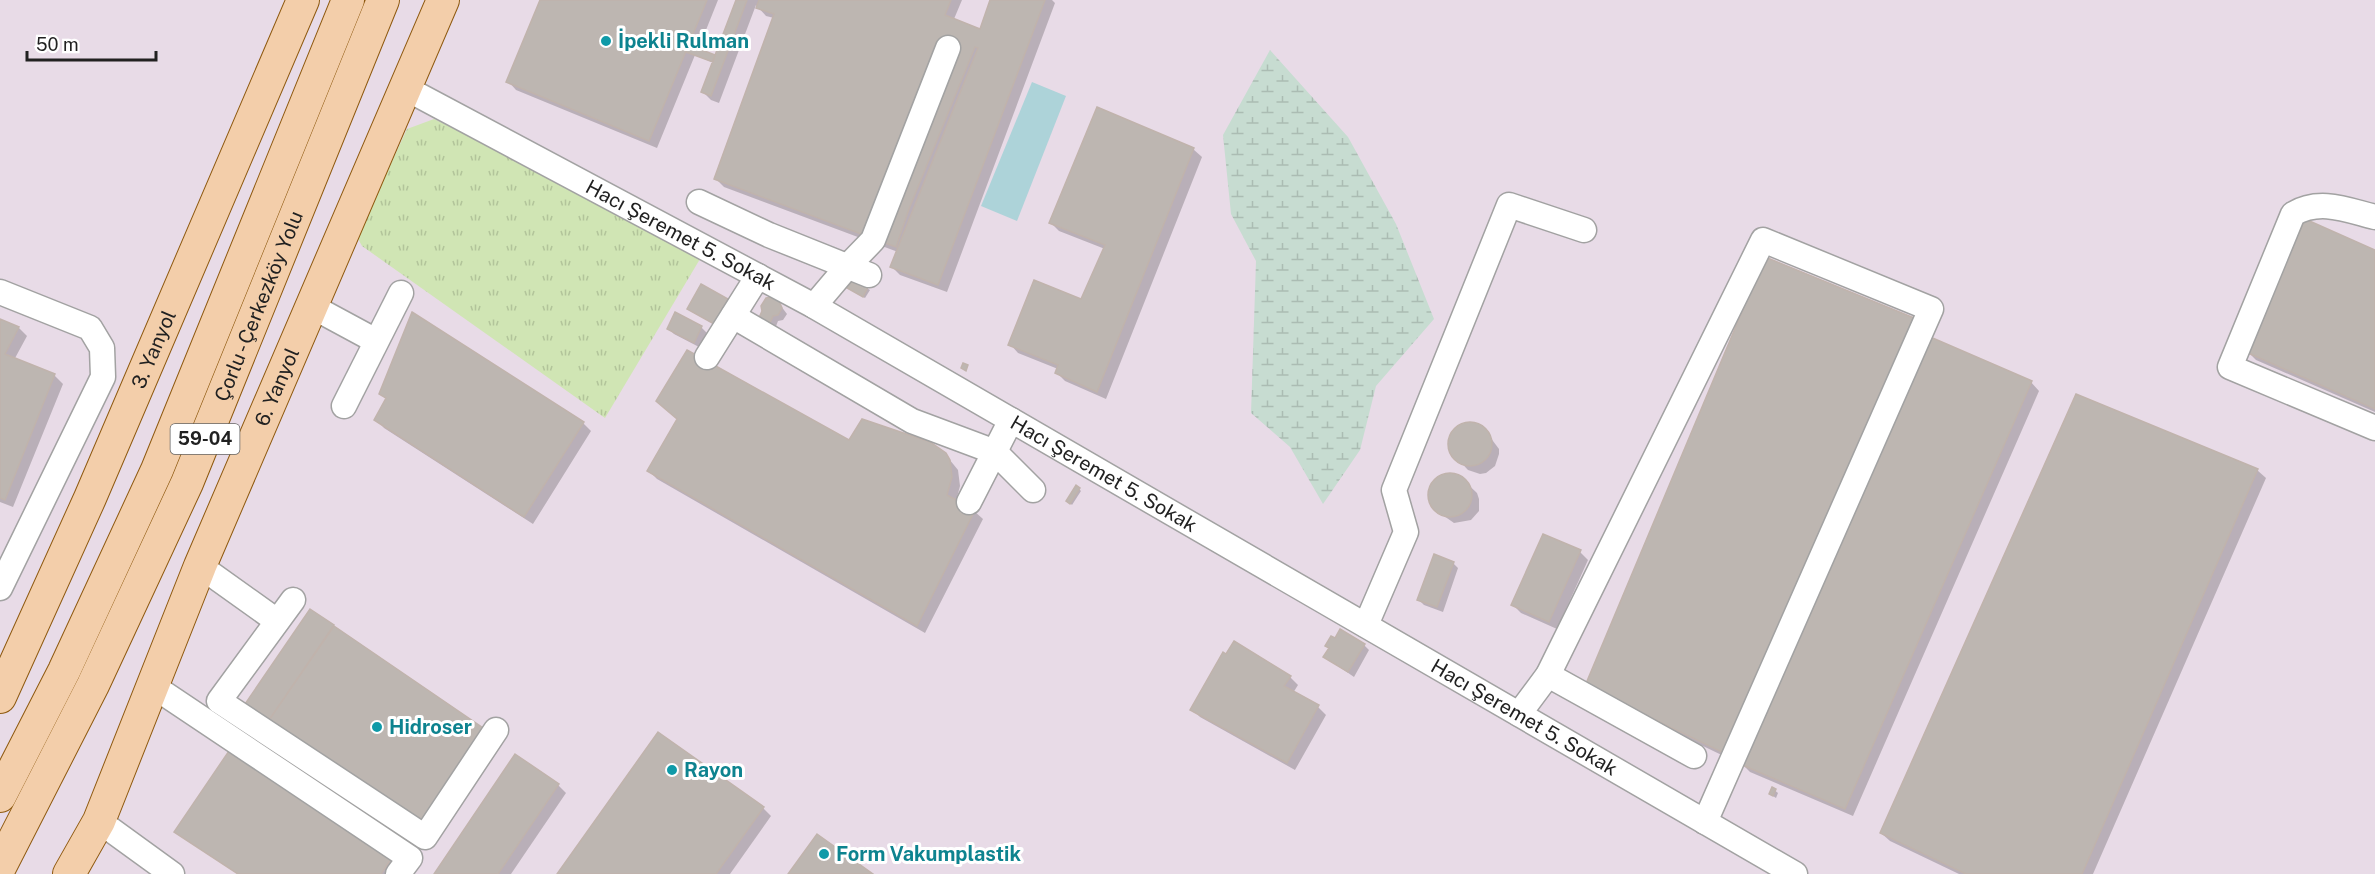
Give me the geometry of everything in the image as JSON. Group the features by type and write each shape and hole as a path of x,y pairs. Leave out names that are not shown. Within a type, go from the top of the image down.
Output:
{"main road":[{"name":"3. Yanyol","path":"0,697 141,381 303,0"},
{"name":"Çorlu - Çerkezköy Yolu","path":"0,796 64,671 157,470 348,0"},
{"name":"Çorlu - Çerkezköy Yolu","path":"0,867 93,685 187,483 383,0"},
{"name":"6. Yanyol","path":"69,874 99,821 200,566 407,89 443,0"}],"street":[{"path":"814,306 858,271 873,240 948,48"},
{"name":"Hacı Şeremet 5. Sokak","path":"407,89 814,306 1795,874"},
{"path":"699,202 769,235 858,271"},
{"path":"2375,217 2324,204 2303,208 2293,214 2230,367 2375,428"},
{"path":"1366,626 1406,532 1394,490 1509,205 1584,230"},
{"path":"1519,714 1548,675 1763,240 1930,309 1705,822"},
{"path":"707,357 758,276"},
{"path":"0,292 90,328 102,348 103,377 0,588"},
{"path":"344,406 401,293"},
{"path":"313,307 376,341"},
{"path":"733,316 912,421 995,452 1033,490"},
{"path":"969,502 1011,420"},
{"path":"200,566 277,621"},
{"path":"293,600 219,701 425,837 496,730"},
{"path":"1548,675 1694,756"},
{"path":"153,686 410,858 398,874"},
{"path":"99,821 172,874"}],"shaded area":[{"path":"0,0 2375,0 2375,874 0,874"}],"green space":[{"path":"1270,50 1348,137 1396,224 1434,319 1376,386 1360,450 1323,504 1290,447 1251,413 1256,261 1231,214 1223,135"},
{"path":"434,119 551,174 703,254 605,418 362,246 357,237 407,129"}],"water":[{"path":"1032,82 1066,96 1017,221 981,206"}],"building":[{"name":"İpekli Rulman","path":"540,0 707,0 649,141 506,82"},
{"path":"736,0 747,0 711,96 701,92"},
{"path":"759,0 951,0 945,15 980,29 990,0 1045,0 938,285 890,267 978,48 975,47 909,209 896,247 714,179 774,14 756,8"},
{"path":"689,45 715,55 713,62 686,52"},
{"path":"1097,107 1194,148 1097,392 1055,373 1058,365 1008,345 1034,280 1081,299 1105,245 1049,223"},
{"path":"2305,219 2375,250 2375,409 2246,352"},
{"path":"1765,257 1914,318 1724,753 1585,686"},
{"path":"853,278 868,287 863,297 847,288"},
{"path":"701,284 728,299 714,324 687,309"},
{"path":"773,297 779,301 782,308 778,315 773,316 769,325 758,320 762,311 761,306 766,298"},
{"path":"412,312 584,422 524,517 374,420 386,398 379,394"},
{"path":"675,312 702,326 694,343 667,329"},
{"path":"0,319 19,327 5,354 55,374 5,500 0,498"},
{"path":"1928,336 2032,381 1845,809 1740,764"},
{"path":"687,350 849,440 862,419 930,442 946,453 950,460 952,477 947,495 975,510 917,626 647,471 677,419 656,401"},
{"path":"963,363 968,365 966,371 961,368"},
{"path":"2076,394 2258,469 2082,874 1966,874 1880,833"},
{"path":"1470,422 1485,429 1492,444 1485,459 1470,466 1455,459 1448,444 1455,429"},
{"path":"1450,473 1465,480 1472,495 1465,510 1450,517 1435,510 1428,495 1435,480"},
{"path":"1076,485 1080,488 1070,504 1066,501"},
{"path":"1543,534 1581,550 1549,622 1511,605"},
{"path":"1434,554 1454,562 1437,607 1417,600"},
{"path":"310,609 334,625 267,723 243,707"},
{"name":"Hidroser","path":"334,626 486,730 420,827 267,723"},
{"path":"1340,629 1365,644 1348,672 1323,657 1329,648 1325,646 1331,636 1335,638"},
{"path":"1234,641 1291,676 1284,686 1319,705 1287,763 1190,710 1223,652 1226,654"},
{"name":"Rayon","path":"658,732 764,807 716,874 557,874"},
{"path":"231,748 393,856 381,874 238,874 174,832"},
{"path":"515,754 559,784 498,874 434,874"},
{"path":"1772,787 1776,789 1773,796 1769,794"},
{"name":"Form Vakumplastik","path":"817,834 873,874 788,874"}],"place":[{"name":"İpekli Rulman","path":"606,41"},
{"name":"Hidroser","path":"377,727"},
{"name":"Rayon","path":"672,770"},
{"name":"Form Vakumplastik","path":"824,854"}]}
